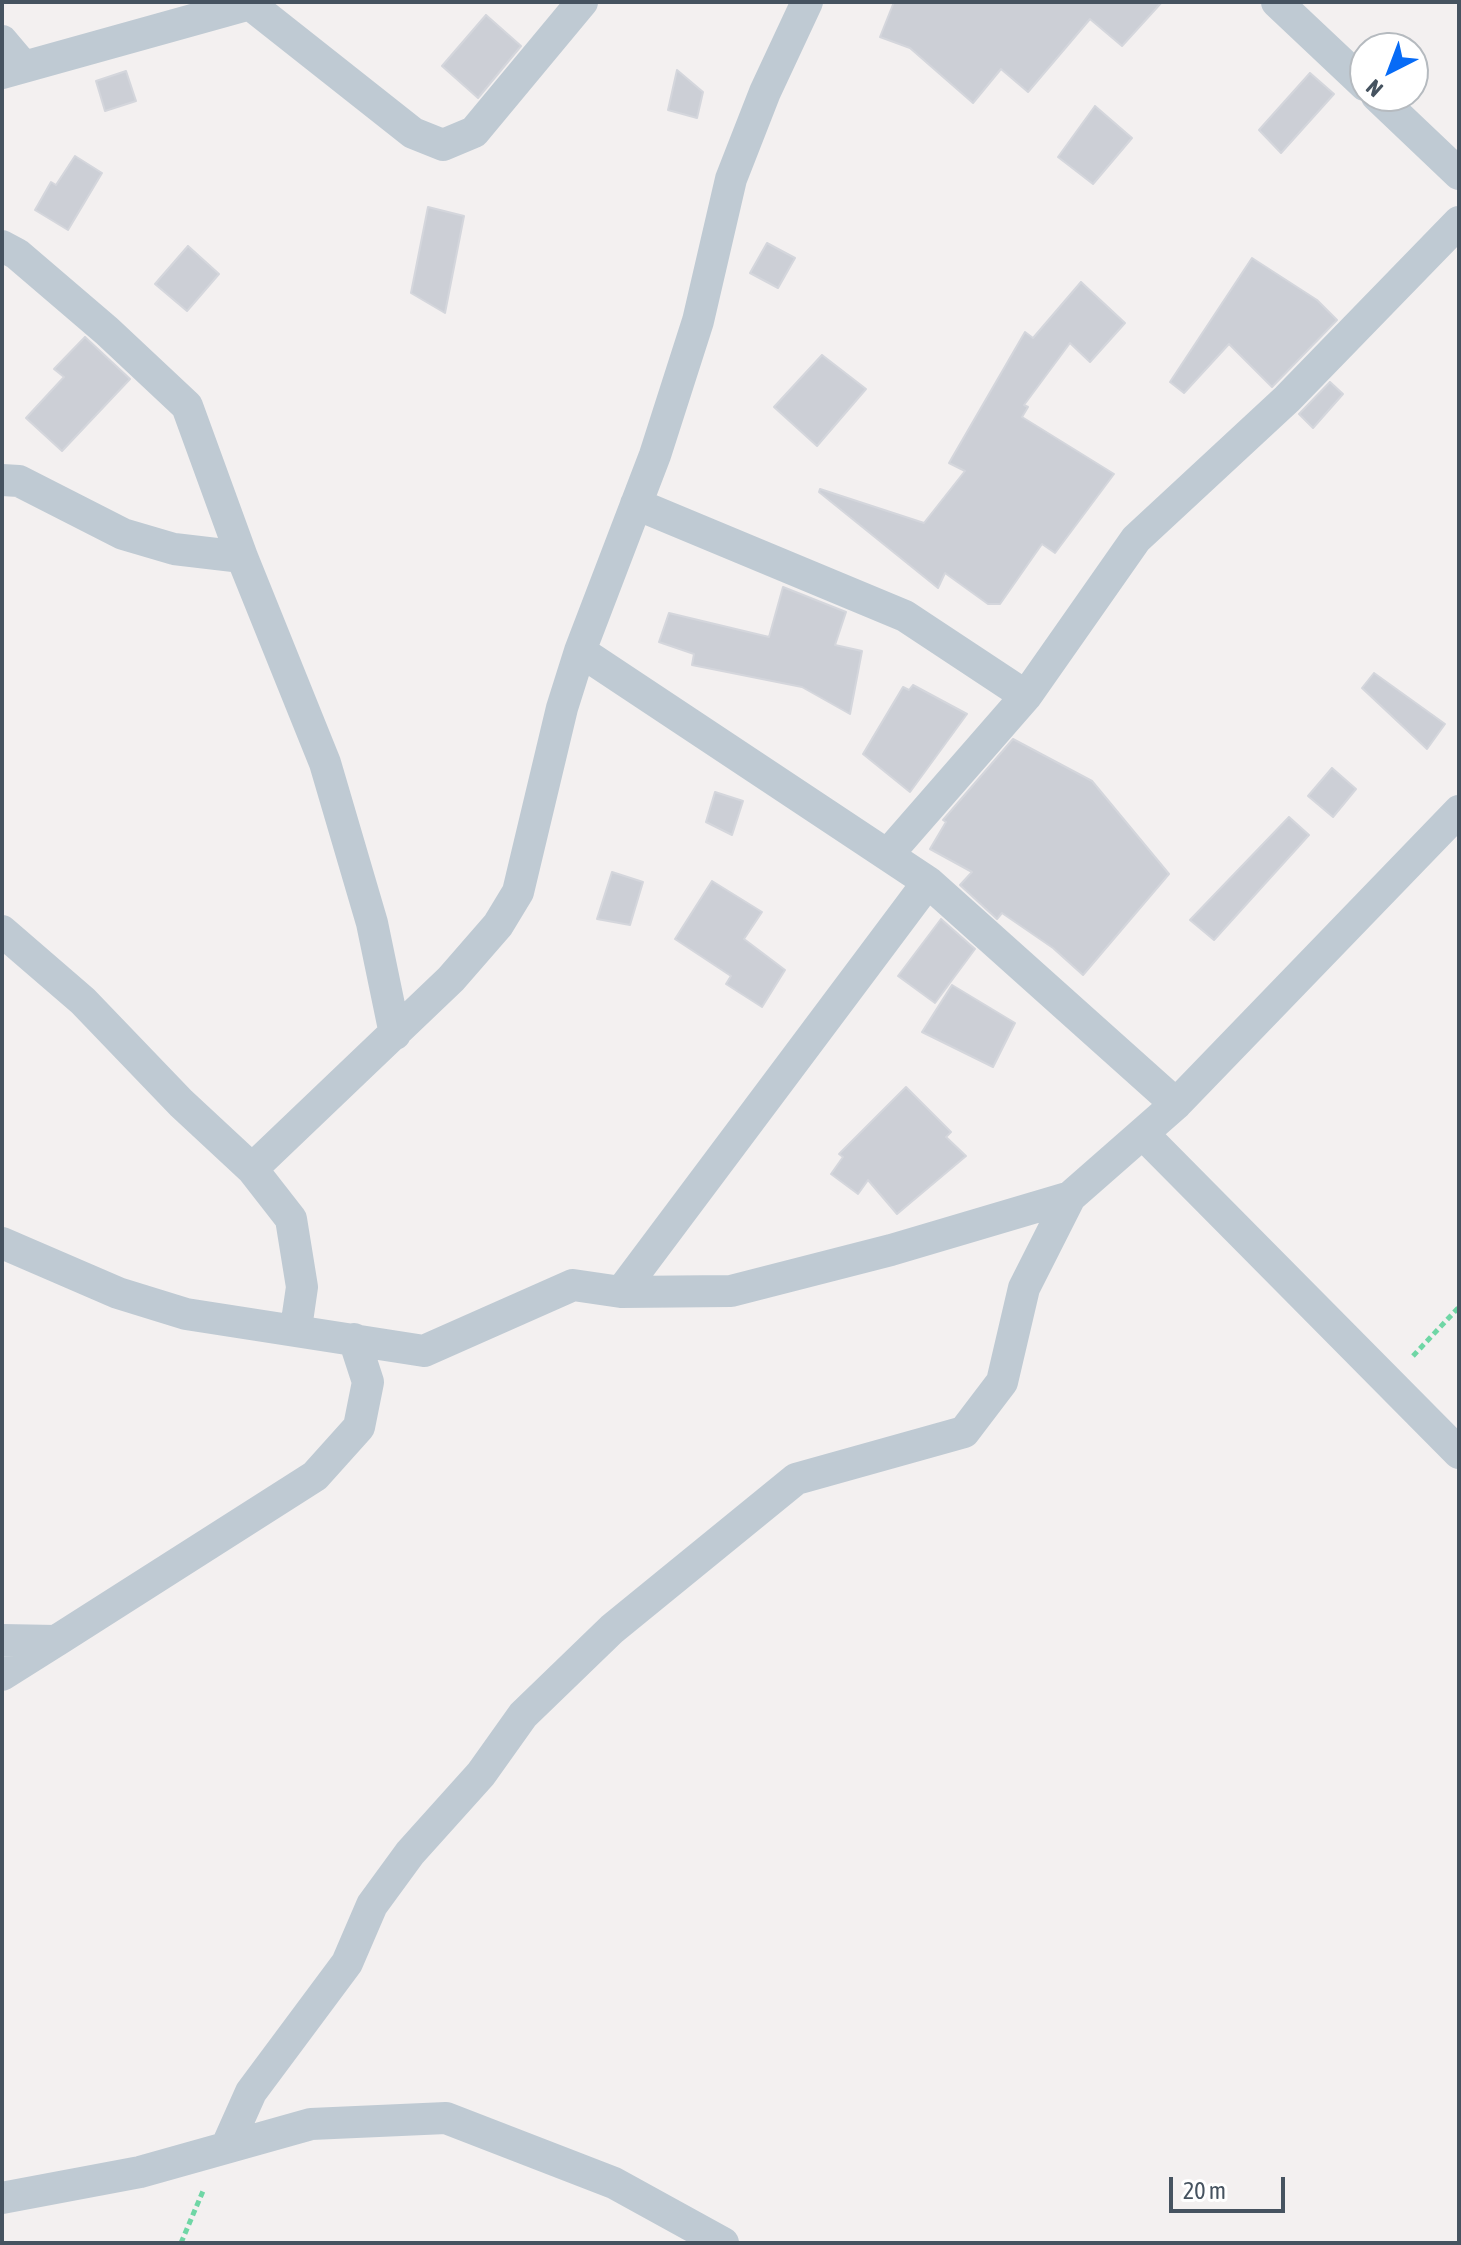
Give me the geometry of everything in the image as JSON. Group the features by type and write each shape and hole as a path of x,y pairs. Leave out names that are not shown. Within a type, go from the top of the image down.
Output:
{"street":[{"path":"2,41 13,70 238,5 413,133 443,145 474,132 582,2"},
{"path":"252,1169 395,1034 489,936 518,892 537,804 580,651 636,504 698,321 731,179 765,92 807,2"},
{"path":"1277,2 1349,70"},
{"path":"1394,112 1459,174"},
{"path":"889,853 1026,696 1136,539 1196,488 1287,399 1459,222"},
{"path":"2,246 17,254 107,331 187,406 242,557 325,763 372,923 395,1034"},
{"path":"2,480 19,481 123,534 174,549 242,557"},
{"path":"636,504 905,616 1026,696"},
{"path":"580,651 889,853 928,882 1176,1104"},
{"path":"226,2148 251,2092 347,1963 372,1905 410,1853 481,1774 523,1715 612,1629 796,1479 964,1432 1002,1382 1024,1288 1070,1197 1176,1104 1459,811"},
{"path":"621,1292 928,882"},
{"path":"2,931 83,1001 181,1103 252,1169 291,1219 302,1287 296,1328"},
{"path":"1144,1135 1459,1453"},
{"path":"2,1243 118,1293 186,1314 296,1328 424,1351 573,1285 621,1292 731,1291 891,1250 1070,1197"},
{"path":"2,1675 315,1476 359,1427 368,1382 354,1339"},
{"path":"2,1640 56,1641"},
{"path":"2,2198 140,2172 311,2124 446,2118 614,2183 723,2243"}],"path":[{"path":"1390,1380 1459,1307"}],"building":[{"path":"894,2 1162,2 1122,46 1090,19 1028,92 1001,69 973,103 910,48 880,37"},
{"path":"486,15 521,46 478,98 442,66"},
{"path":"677,70 703,92 697,118 668,110"},
{"path":"126,71 136,101 105,111 96,81"},
{"path":"1310,73 1334,94 1281,153 1259,130"},
{"path":"1095,106 1132,138 1093,184 1058,157"},
{"path":"75,156 102,173 68,230 35,210 51,182 56,185"},
{"path":"428,207 464,216 445,313 411,293"},
{"path":"767,243 795,258 778,288 750,273"},
{"path":"188,246 219,274 187,311 155,284"},
{"path":"1252,258 1317,300 1337,320 1272,387 1229,344 1184,393 1170,382"},
{"path":"1081,282 1125,323 1090,362 1070,343 1024,405 1028,407 1022,417 1114,474 1055,553 1042,544 1000,604 988,604 945,573 938,588 819,492 820,489 924,523 965,471 949,463 1025,332 1033,338"},
{"path":"85,337 130,379 62,451 26,418 64,377 54,369"},
{"path":"822,355 866,389 817,446 774,407"},
{"path":"1330,382 1343,394 1313,428 1299,414"},
{"path":"783,587 846,612 835,645 862,651 850,714 802,687 692,665 694,654 659,642 669,613 769,637"},
{"path":"1374,673 1445,724 1427,749 1362,688"},
{"path":"913,685 967,714 910,792 863,754 903,687 909,690"},
{"path":"1013,739 1092,781 1169,874 1083,975 1053,948 1002,913 997,919 960,885 972,872 930,849 946,822 943,820"},
{"path":"1332,768 1356,789 1333,817 1308,796"},
{"path":"715,792 743,801 732,835 706,822"},
{"path":"1289,817 1309,835 1214,940 1190,920"},
{"path":"612,872 643,882 630,925 597,919"},
{"path":"712,881 762,912 744,939 785,970 762,1007 726,984 731,976 675,939"},
{"path":"941,919 975,949 935,1003 898,976"},
{"path":"952,985 1015,1023 993,1067 922,1032"},
{"path":"906,1087 951,1132 946,1137 966,1156 897,1214 868,1180 858,1194 831,1174 843,1157 839,1154"}]}
